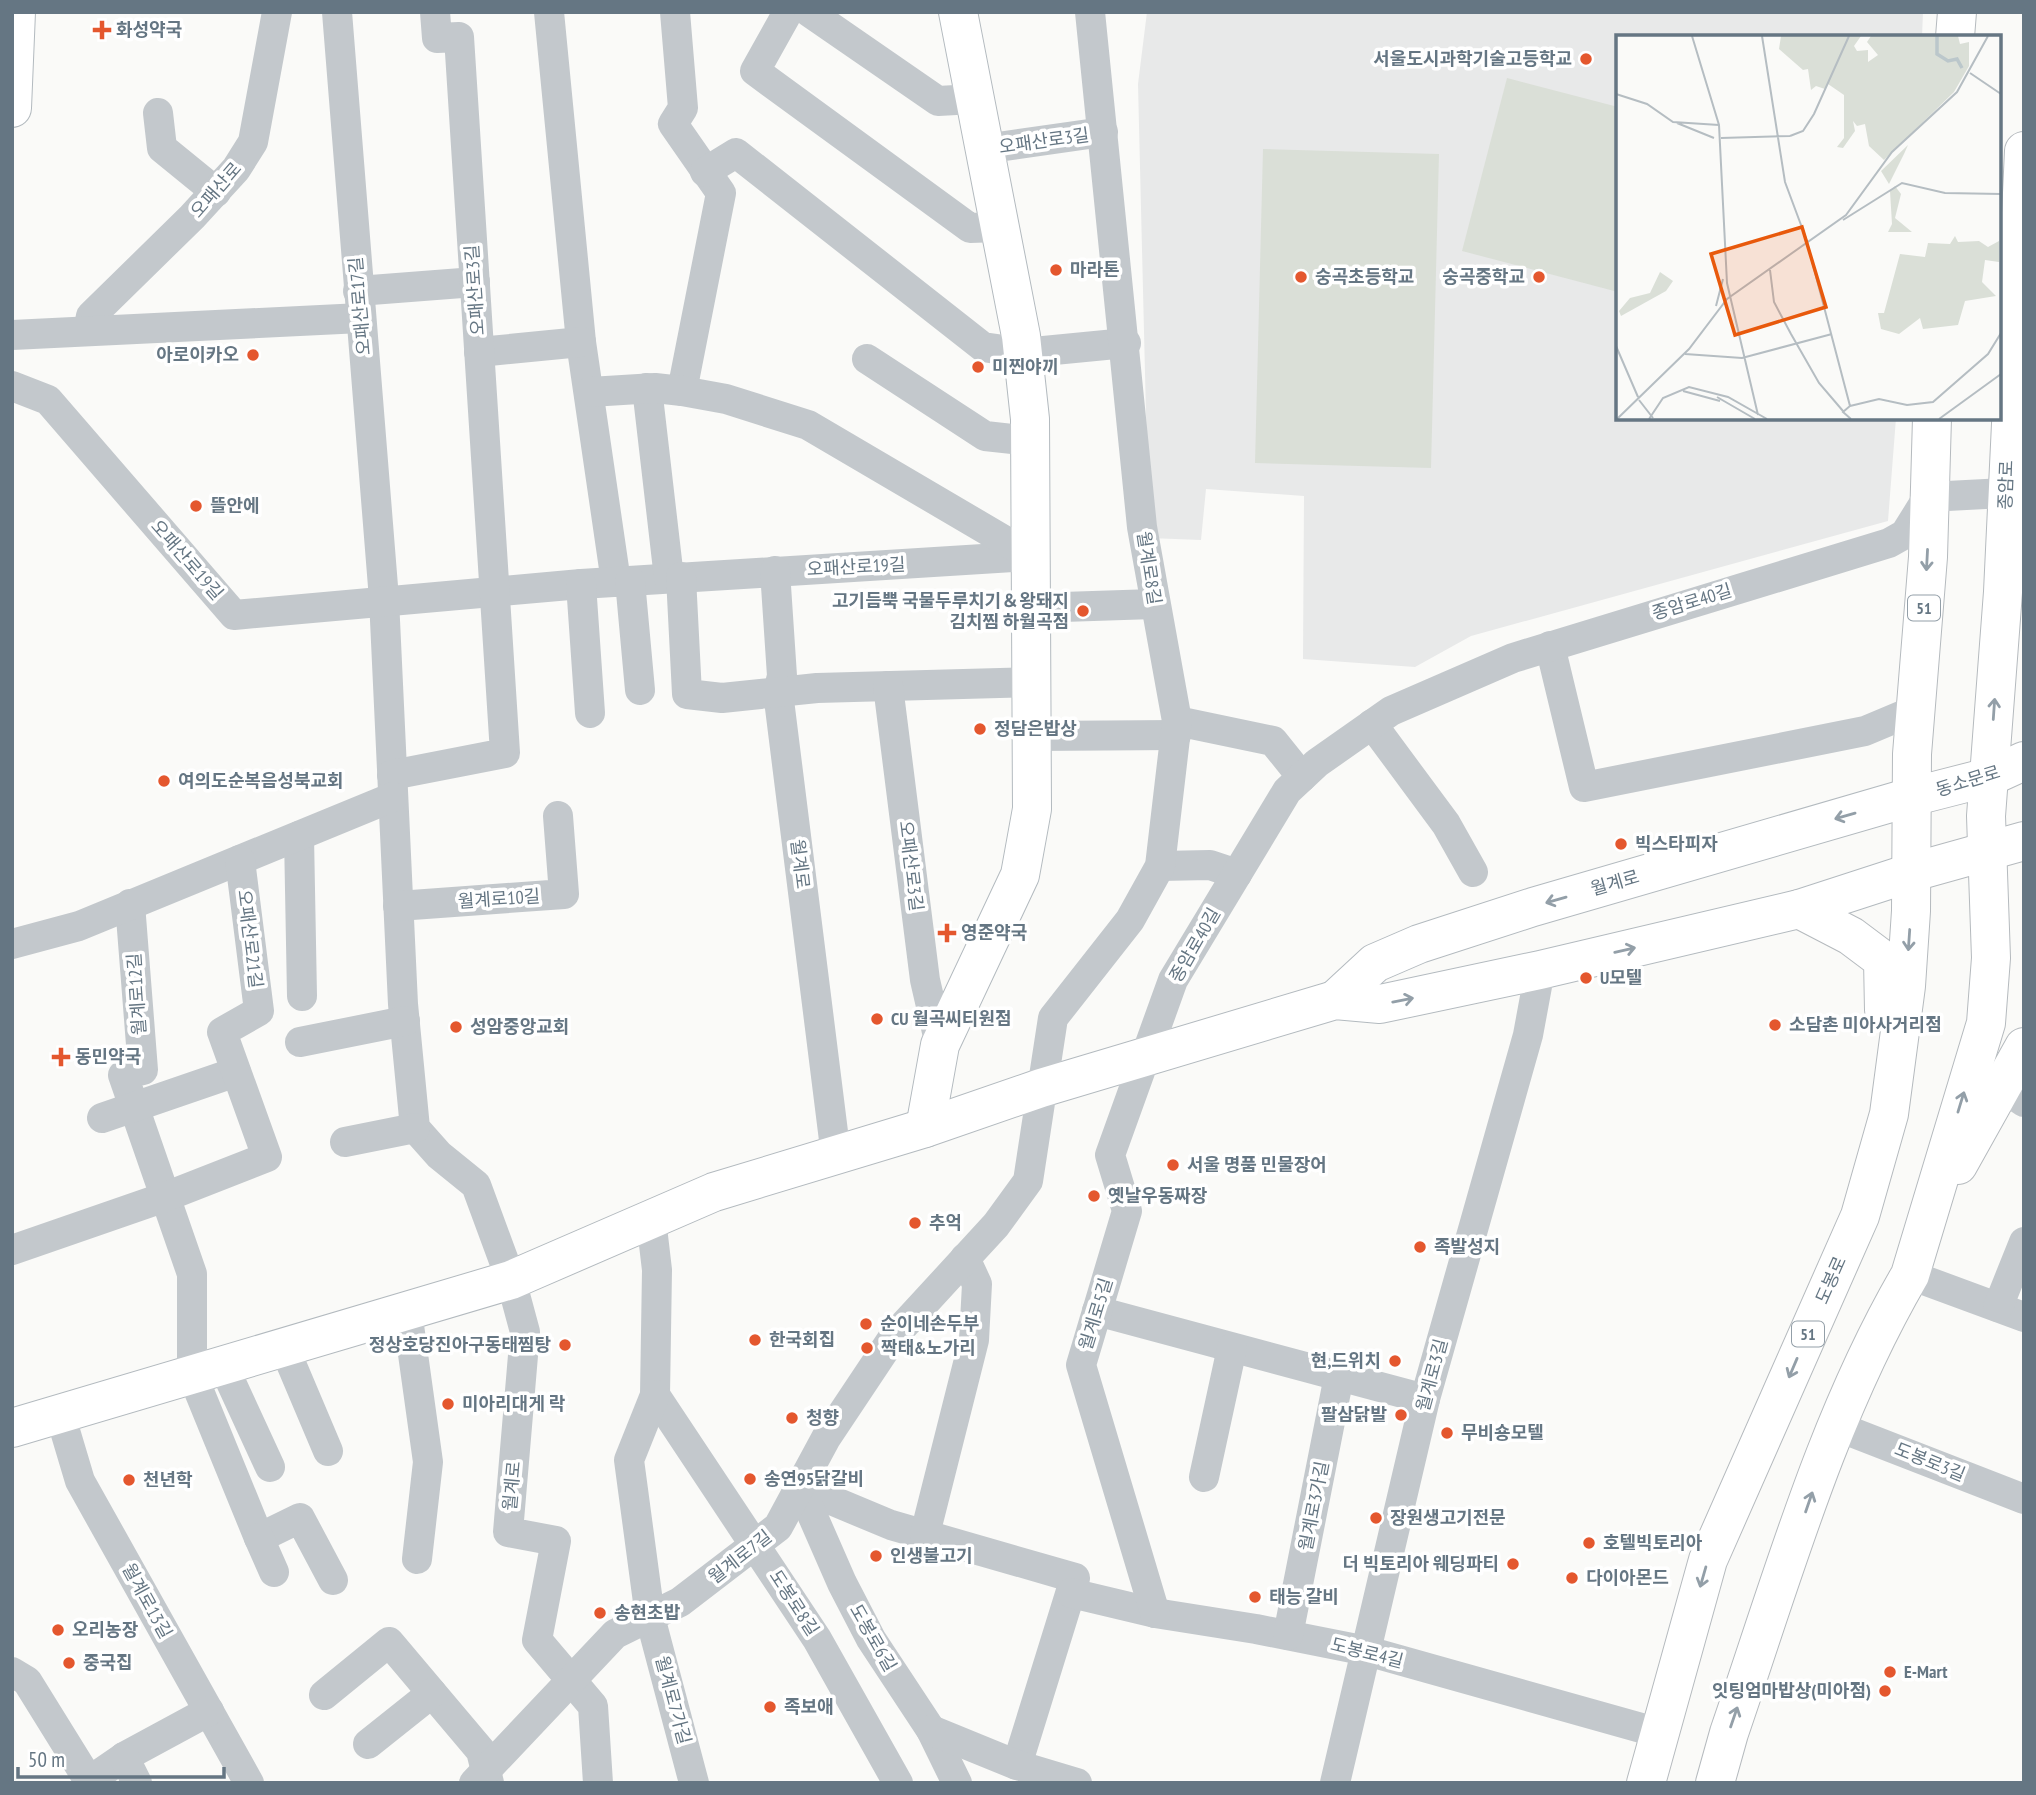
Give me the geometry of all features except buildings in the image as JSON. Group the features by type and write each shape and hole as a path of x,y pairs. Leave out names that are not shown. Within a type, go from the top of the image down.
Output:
{"main road":[{"path":"12,108 16,12"},
{"name":"오패산로3길","path":"925,1128 940,1045 1020,875 1032,809 1034,736 1030,441 1023,353 958,12"},
{"path":"1955,35 1956,12"},
{"name":"종암로","path":"1989,777 2003,592 2014,492 2024,150"},
{"name":"51","path":"1911,797 1915,710 1928,557 1932,420"},
{"path":"2003,592 2011,630 2024,654"},
{"name":"동소문로","path":"1911,797 1989,777 2024,761"},
{"path":"1715,1783 1729,1733 1836,1426 1890,1309 1910,1275 1986,1023 1991,958 1989,777"},
{"name":"월계로","path":"1335,1000 1375,963 1419,944 1533,907 1911,797"},
{"name":"도봉로","path":"1646,1783 1708,1560 1860,1216 1889,1114 1906,986 1913,872 1911,797"},
{"path":"1913,872 2024,841"},
{"name":"월계로","path":"12,1428 510,1280 714,1192 925,1128 1041,1088 1335,1000 1380,1004 1540,970 1799,909 1913,872"},
{"path":"1799,909 1850,936 1883,960 1885,989 1879,1077 1860,1216"},
{"path":"1930,1215 2013,1095 2024,1047"}],"street":[{"name":"오패산로","path":"88,331 91,316 141,270 216,192 236,169 253,142 277,12"},
{"name":"오패산로17길","path":"337,12 384,599"},
{"name":"오패산로3길","path":"435,12 437,38 459,37 495,591"},
{"path":"549,12 581,342 640,690"},
{"path":"675,12 683,108 673,124 720,193 682,391"},
{"path":"788,12 755,71 970,228 999,227"},
{"path":"809,12 938,101 974,99"},
{"name":"월계로8길","path":"1041,1088 1053,1018 1130,920 1160,866 1176,728 1142,527 1126,343 1090,12"},
{"path":"158,113 162,148 216,192"},
{"name":"오패산로3길","path":"984,149 1103,132"},
{"path":"705,172 736,153 982,347 1023,353 1126,343"},
{"path":"12,335 88,331 359,305 475,282"},
{"path":"479,352 581,342"},
{"path":"867,359 985,436 1030,441"},
{"name":"오패산로19길","path":"12,386 48,400 234,615 384,599 581,584 1031,556"},
{"path":"590,392 647,388 682,391 726,399 808,425 1031,556"},
{"path":"647,388 676,578 687,694 722,698 888,686 1033,682"},
{"path":"1928,497 2014,492"},
{"name":"종암로40길","path":"1147,1058 1174,980 1287,791 1372,724 1391,711 1513,658 1889,542 1905,534 1928,497"},
{"name":"월계로","path":"775,572 782,676 778,692 836,1156"},
{"path":"581,584 590,713"},
{"path":"12,944 79,926 299,836 392,786 505,753 495,591"},
{"path":"384,599 398,906 415,1128 439,1155 476,1185 510,1280"},
{"path":"1032,608 1154,604"},
{"path":"1550,646 1584,787 1865,731 1915,710"},
{"name":"오패산로3길","path":"888,686 925,980 940,1045"},
{"path":"1372,724 1446,824 1473,872"},
{"path":"1034,736 1176,728 1273,741 1302,777"},
{"name":"월계로10길","path":"398,906 564,894 558,816"},
{"path":"299,836 302,996"},
{"name":"오패산로21길","path":"165,1197 267,1157 222,1032 259,1011 240,860"},
{"path":"1160,866 1210,865 1237,874"},
{"name":"월계로12길","path":"130,904 143,1070 123,1075 192,1274 208,1370"},
{"name":"월계로3길","path":"1335,1783 1425,1399 1528,1035 1540,970"},
{"path":"300,1042 405,1021"},
{"name":"월계로5길","path":"1147,1058 1110,1155 1127,1211 1081,1365 1156,1614"},
{"path":"102,1118 236,1072"},
{"name":"월계로7길","path":"483,1779 615,1634 680,1602 778,1527 826,1438 894,1336 996,1225 1028,1181 1041,1088"},
{"path":"345,1142 415,1128"},
{"path":"12,1250 165,1197"},
{"path":"649,1618 629,1460 656,1395 657,1270 651,1219"},
{"path":"1910,1275 2011,1312 2024,1242"},
{"path":"925,1534 974,1340 976,1284 965,1258"},
{"name":"월계로","path":"510,1280 525,1332 508,1532 556,1541 537,1640 574,1680"},
{"path":"407,1311 428,1462 417,1559"},
{"path":"1097,1311 1425,1399"},
{"path":"284,1347 328,1451"},
{"path":"1204,1477 1232,1348"},
{"path":"208,1370 270,1467"},
{"path":"208,1370 259,1538 274,1572"},
{"name":"월계로3가길","path":"1288,1635 1339,1376"},
{"name":"도봉로8길","path":"656,1395 817,1639 898,1783"},
{"name":"월계로13길","path":"60,1414 80,1480 249,1783"},
{"name":"도봉로3길","path":"1836,1426 2024,1499"},
{"path":"800,1487 891,1525 1075,1578 1017,1765"},
{"name":"도봉로6길","path":"800,1487 842,1583 871,1639 931,1730 957,1783"},
{"path":"259,1538 300,1518 333,1580"},
{"name":"도봉로4길","path":"1071,1593 1156,1614 1288,1635 1367,1651 1659,1733"},
{"name":"월계로7가길","path":"649,1618 694,1783"},
{"name":"월계로7길","path":"324,1695 389,1642 481,1752 483,1779"},
{"path":"12,1672 26,1681 89,1781 131,1770 209,1711"},
{"path":"574,1680 593,1706 598,1783"},
{"path":"368,1744 432,1693"},
{"path":"931,1730 1017,1765 1077,1783"}],"shaded area":[{"path":"1147,12 1923,12 1922,35 1616,35 1616,420 1896,420 1888,521 1471,636 1415,667 1303,659 1304,496 1206,489 1201,540 1149,538 1138,84"},
{"path":"1507,78 1616,106 1616,291 1462,251"},
{"path":"1263,149 1439,154 1431,468 1255,463"}],"place":[{"name":"화성약국","path":"102,30"},
{"name":"서울도시과학기술고등학교","path":"1586,59"},
{"name":"마라톤","path":"1056,270"},
{"name":"숭곡초등학교","path":"1301,277"},
{"name":"숭곡중학교","path":"1539,277"},
{"name":"아로이카오","path":"253,355"},
{"name":"미찐야끼","path":"978,367"},
{"name":"뜰안에","path":"196,506"},
{"name":"고기듬뿍 국물두루치기＆왕돼지 김치찜 하월곡점","path":"1083,611"},
{"name":"정담은밥상","path":"980,729"},
{"name":"여의도순복음성북교회","path":"164,781"},
{"name":"빅스타피자","path":"1621,844"},
{"name":"영준약국","path":"947,933"},
{"name":"U모텔","path":"1586,978"},
{"name":"CU 월곡씨티원점","path":"877,1019"},
{"name":"소담촌 미아사거리점","path":"1775,1025"},
{"name":"성암중앙교회","path":"456,1027"},
{"name":"동민약국","path":"61,1057"},
{"name":"서울 명품 민물장어","path":"1173,1165"},
{"name":"옛날우동짜장","path":"1094,1196"},
{"name":"추억","path":"915,1223"},
{"name":"족발성지","path":"1420,1247"},
{"name":"순이네손두부","path":"866,1324"},
{"name":"한국회집","path":"755,1340"},
{"name":"정상호당진아구동태찜탕","path":"565,1345"},
{"name":"짝태&노가리","path":"867,1348"},
{"name":"현,드위치","path":"1395,1361"},
{"name":"미아리대게 락","path":"448,1404"},
{"name":"팔삼닭발","path":"1401,1415"},
{"name":"청향","path":"792,1418"},
{"name":"무비숑모텔","path":"1447,1433"},
{"name":"송연95닭갈비","path":"750,1479"},
{"name":"천년학","path":"129,1480"},
{"name":"장원생고기전문","path":"1376,1518"},
{"name":"호텔빅토리아","path":"1589,1543"},
{"name":"인생불고기","path":"876,1556"},
{"name":"더 빅토리아 웨딩파티","path":"1513,1564"},
{"name":"다이아몬드","path":"1572,1578"},
{"name":"태능 갈비","path":"1255,1597"},
{"name":"송현초밥","path":"600,1613"},
{"name":"오리농장","path":"58,1630"},
{"name":"중국집","path":"69,1663"},
{"name":"E-Mart","path":"1890,1672"},
{"name":"잇팅엄마밥상(미아점)","path":"1885,1691"},
{"name":"족보애","path":"770,1707"}]}
